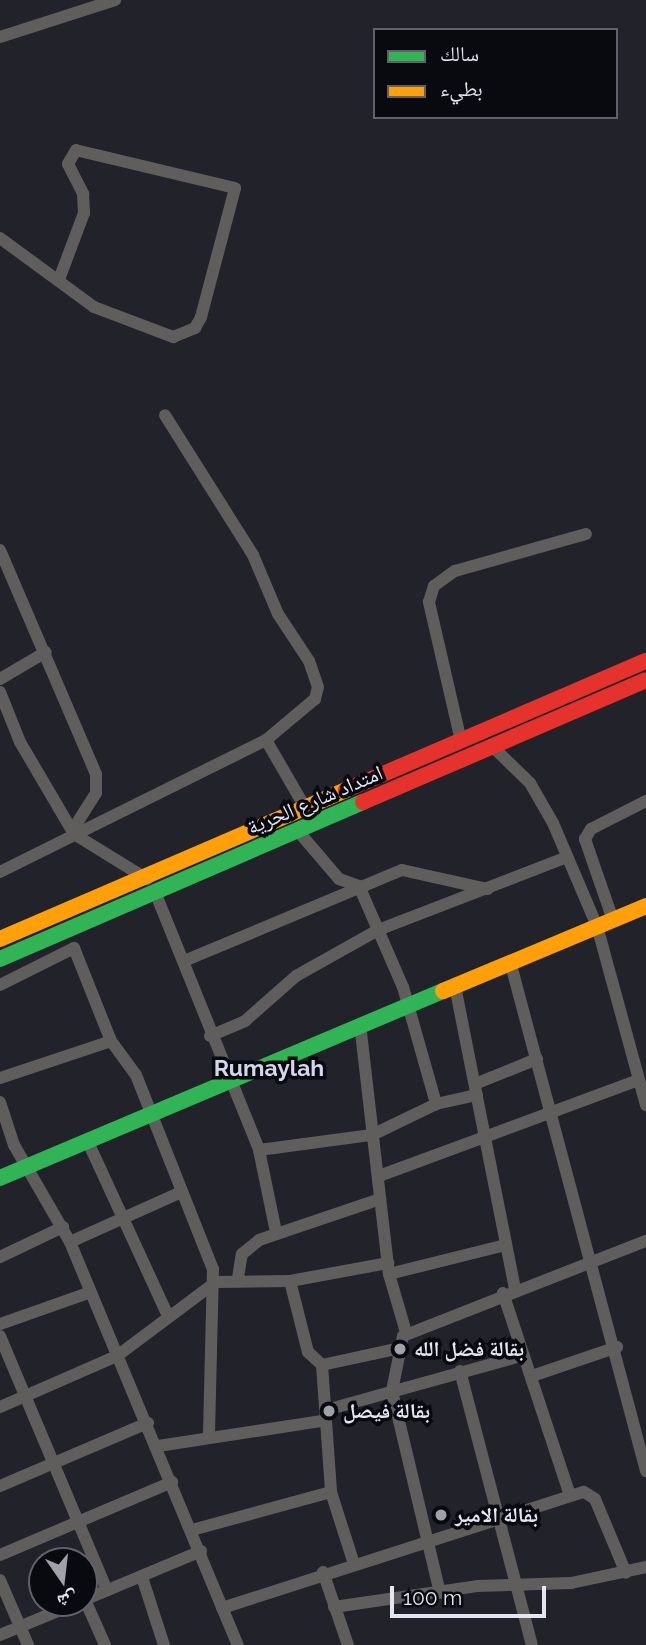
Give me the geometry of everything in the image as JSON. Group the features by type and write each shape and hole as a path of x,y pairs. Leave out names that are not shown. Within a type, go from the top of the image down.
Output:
{"main road":[{"name":"امتداد شارع الحرية","path":"0,959 72,928 306,809 646,660"},
{"name":"امتداد شارع الحرية","path":"0,937 151,886 298,831 646,680"},
{"path":"0,1178 234,1083 360,1024 511,965 646,906"}],"street":[{"path":"0,37 115,0"},
{"path":"0,238 60,277 94,307 156,334 188,332 201,317 235,188 76,150 68,164 83,194 84,213 60,277"},
{"path":"0,872 73,833 266,740 296,719 318,687 253,555 164,415"},
{"path":"461,741 429,602 434,586 455,571 586,534"},
{"path":"0,550 4,568 46,652 96,774 96,793 73,833"},
{"path":"0,679 46,652"},
{"path":"0,692 20,742 73,833 151,886 184,961 210,1036 234,1083 259,1150 276,1232"},
{"path":"266,740 306,809"},
{"path":"492,747 530,783 597,926 646,1105"},
{"path":"613,920 584,839 591,829 646,801"},
{"path":"298,831 338,879 359,886 408,1005 436,1104"},
{"path":"210,1036 245,1021 296,976 377,930 565,858"},
{"path":"184,961 359,886 412,870 489,889"},
{"path":"72,928 74,948 111,1041 136,1075 216,1282 209,1436"},
{"path":"0,985 26,967 74,948"},
{"path":"24,949 26,967"},
{"path":"511,965 595,1261 646,1471"},
{"path":"455,986 505,1245 509,1291 524,1355 570,1495"},
{"path":"360,1024 388,1269 406,1332"},
{"path":"0,1078 111,1041"},
{"path":"259,1150 372,1135 537,1059"},
{"path":"379,1176 484,1140 639,1080"},
{"path":"0,1102 14,1145 30,1165 70,1242 158,1446 238,1645"},
{"path":"88,1142 168,1316"},
{"path":"70,1242 181,1192"},
{"path":"238,1278 242,1254 276,1232 380,1199"},
{"path":"0,1257 62,1227"},
{"path":"440,1593 430,1541 392,1391 396,1349 406,1332 646,1241"},
{"path":"0,1407 117,1356 216,1282 238,1278 290,1281 388,1269 505,1245"},
{"path":"290,1281 307,1349 322,1365 331,1492 354,1564"},
{"path":"0,1324 91,1292"},
{"path":"0,1336 57,1463 107,1590"},
{"path":"532,1376 617,1347"},
{"path":"322,1365 396,1349"},
{"path":"158,1446 324,1415 392,1391 524,1355"},
{"path":"460,1371 532,1645"},
{"path":"632,1413 646,1409"},
{"path":"0,1486 148,1423"},
{"path":"0,1555 172,1482"},
{"path":"192,1530 331,1492"},
{"path":"222,1608 323,1572 430,1541 570,1495 595,1499 626,1573"},
{"path":"98,1594 201,1551"},
{"path":"334,1607 626,1573 646,1567"},
{"path":"323,1572 348,1645"},
{"path":"142,1577 164,1645"},
{"path":"0,1580 28,1645"},
{"path":"0,1635 44,1617"},
{"path":"90,1617 105,1645"}],"traffic: fast":[{"path":"0,959 363,802"},
{"path":"0,1178 443,991"}],"traffic: slow":[{"path":"0,939 346,790"},
{"path":"443,991 646,906"}],"traffic: jam":[{"path":"346,790 646,661"},
{"path":"363,802 646,680"}],"place":[{"name":"بقالة فضل الله","path":"400,1349"},
{"name":"بقالة فيصل","path":"329,1411"},
{"name":"بقالة الامير","path":"441,1515"}],"district":[{"name":"Rumaylah","path":"269,1068"}]}
